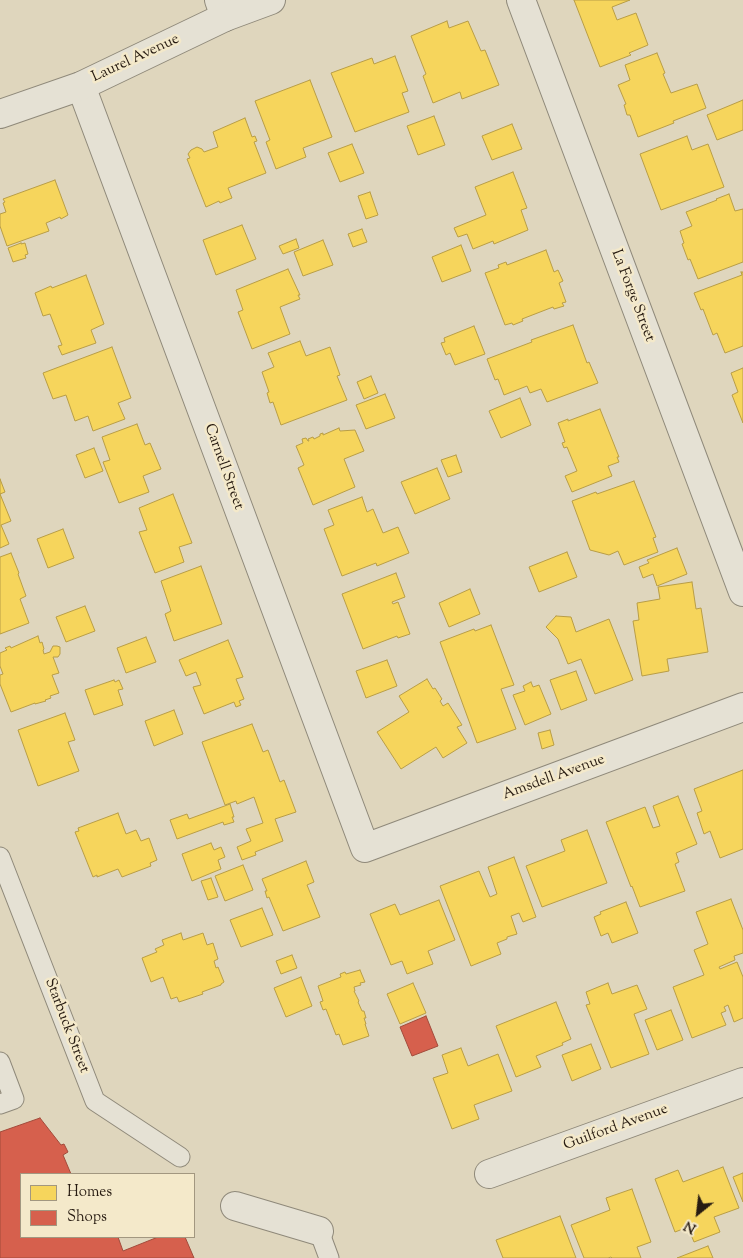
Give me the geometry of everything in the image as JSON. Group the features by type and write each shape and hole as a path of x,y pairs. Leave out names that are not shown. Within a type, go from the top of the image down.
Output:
{"street":[{"name":"Laurel Avenue","path":"0,114 81,86 222,9 271,0"},
{"name":"La Forge Street","path":"521,0 743,592"},
{"name":"Carnell Street","path":"81,86 365,848"},
{"name":"Amsdell Avenue","path":"365,848 743,707"},
{"name":"Guilford Avenue","path":"489,1174 743,1082"},
{"path":"235,1206 319,1231"}],"lane":[{"name":"Starbuck Street","path":"0,857 95,1101 180,1157"},
{"path":"0,1062 14,1099 0,1104"},
{"path":"319,1231 330,1258"}],"building: Homes":[{"path":"574,0 630,0 612,7 617,20 636,13 648,45 629,53 631,55 600,67"},
{"path":"447,21 449,28 468,21 481,51 485,50 499,85 462,99 460,92 433,103 423,76 426,74 411,36"},
{"path":"657,53 671,93 697,84 706,108 638,137 630,115 627,115 624,105 626,104 618,85 630,80 625,65"},
{"path":"395,56 408,91 402,93 409,112 355,132 331,73 372,58 374,64"},
{"path":"310,80 332,137 303,148 306,157 276,169 266,142 270,140 255,101"},
{"path":"743,100 743,130 717,140 707,115"},
{"path":"434,116 445,145 418,155 407,126"},
{"path":"245,118 252,137 255,136 257,141 254,142 266,173 228,188 232,198 206,207 187,159 190,158 188,154 197,147 204,152 218,147 213,132"},
{"path":"512,124 522,149 492,160 482,136"},
{"path":"687,136 692,150 708,144 724,187 661,210 640,154"},
{"path":"352,144 364,173 340,182 328,153"},
{"path":"513,172 527,208 521,210 528,230 494,244 493,241 473,249 467,234 458,237 454,228 486,215 475,187"},
{"path":"55,180 68,215 46,223 49,231 7,246 0,226 0,214 6,212 3,199"},
{"path":"370,192 378,215 366,219 358,196"},
{"path":"729,194 735,211 743,209 743,262 698,279 682,244 684,243 680,231 692,226 686,212"},
{"path":"242,225 256,259 216,275 203,240"},
{"path":"362,229 367,242 353,247 348,234"},
{"path":"296,239 299,248 283,254 279,246"},
{"path":"323,240 333,265 303,276 294,252"},
{"path":"25,243 28,254 25,255 26,258 13,262 8,248"},
{"path":"461,245 471,271 442,282 432,257"},
{"path":"546,250 554,272 558,270 563,281 559,283 566,302 562,303 564,306 554,309 553,307 522,319 523,321 513,325 512,323 505,325 485,273 499,268 498,265 506,262 507,265"},
{"path":"288,269 300,295 298,295 300,299 280,307 290,334 252,349 238,312 243,310 236,290"},
{"path":"741,272 743,272 743,346 725,353 717,333 713,335 703,309 701,310 694,293 742,275"},
{"path":"86,275 104,324 91,330 96,343 62,355 58,346 62,345 50,314 43,316 35,293"},
{"path":"573,325 587,363 589,362 598,383 547,402 541,389 530,393 527,386 504,395 498,379 495,380 487,359"},
{"path":"474,326 485,354 455,365 450,353 446,355 441,343 445,342 444,338"},
{"path":"300,341 306,356 330,347 340,375 337,376 347,400 281,425 273,402 270,403 267,393 269,392 262,372 274,367 268,353"},
{"path":"112,347 131,398 118,403 125,419 93,431 88,416 75,421 66,395 53,399 43,373"},
{"path":"743,368 743,423 732,395 738,392 731,373"},
{"path":"371,376 378,393 364,399 357,382"},
{"path":"385,394 395,418 366,429 356,405"},
{"path":"520,398 531,425 501,438 489,411"},
{"path":"600,409 619,457 617,457 619,462 608,466 612,476 572,492 565,476 577,471 567,447 564,448 562,443 565,442 558,423"},
{"path":"137,424 145,445 150,443 161,469 143,476 149,492 119,503 103,462 110,460 102,437"},
{"path":"339,428 340,431 355,430 364,451 344,459 355,487 313,505 298,468 304,465 296,446 303,443 302,439 306,438 309,441 308,439 313,437 314,439 320,436 320,434 323,433 323,435"},
{"path":"94,448 103,471 85,478 76,455"},
{"path":"456,455 462,472 448,477 441,460"},
{"path":"437,468 450,499 415,514 401,482"},
{"path":"0,479 5,492 0,494"},
{"path":"634,481 656,537 653,538 658,552 624,565 618,551 609,555 590,550 572,501"},
{"path":"0,494 11,521 1,525 9,544 0,548"},
{"path":"173,494 192,543 179,547 184,562 155,573 139,532 147,530 139,508"},
{"path":"362,497 367,512 373,509 383,533 398,527 409,553 377,566 376,563 342,576 324,529 334,525 328,510"},
{"path":"63,529 74,558 48,568 37,539"},
{"path":"677,548 687,574 657,586 653,574 643,578 639,567 649,563 647,560"},
{"path":"567,552 577,577 539,592 529,567"},
{"path":"11,553 26,596 20,599 29,623 0,634 0,557"},
{"path":"201,566 222,624 174,641 165,614 171,611 161,581"},
{"path":"396,573 405,597 392,602 393,604 398,602 410,634 398,638 397,636 363,649 342,594"},
{"path":"692,582 696,609 701,608 708,652 667,659 669,671 642,676 633,621 639,620 637,603 660,599 658,587"},
{"path":"470,589 480,614 449,627 439,603"},
{"path":"85,606 95,631 66,642 56,617"},
{"path":"556,616 571,617 576,632 609,619 633,680 595,694 581,659 568,664 558,639 546,627"},
{"path":"491,625 514,685 501,689 516,729 477,743 440,642 474,629 475,631"},
{"path":"38,636 40,643 42,642 44,654 50,652 53,646 60,647 58,657 53,657 59,673 52,675 59,693 50,696 51,698 46,701 11,712 0,684 0,675 3,674 0,666 0,653 7,650 5,648 10,646 11,648"},
{"path":"146,637 156,662 126,673 117,648"},
{"path":"228,640 243,677 236,679 244,699 239,701 241,705 236,707 234,702 204,714 193,687 201,685 196,672 186,676 179,660"},
{"path":"387,660 397,686 366,698 356,671"},
{"path":"576,671 587,700 561,710 550,680"},
{"path":"427,679 442,699 440,701 443,706 448,703 462,725 457,727 467,743 443,758 436,747 401,769 377,732 409,712 399,696"},
{"path":"114,680 115,682 119,680 123,689 118,690 123,705 94,715 85,690"},
{"path":"531,682 533,687 539,685 551,714 525,725 513,695 525,691 523,686"},
{"path":"174,710 183,734 154,746 145,721"},
{"path":"65,713 75,740 68,742 79,771 38,786 18,730"},
{"path":"252,724 263,752 268,750 280,782 284,780 296,812 275,819 283,841 255,852 256,855 242,860 237,847 251,841 246,829 263,823 254,797 237,804 236,801 225,805 202,742"},
{"path":"550,730 554,745 542,749 538,733"},
{"path":"743,770 743,849 720,858 710,831 704,834 697,813 702,811 694,789"},
{"path":"678,796 697,844 676,853 679,862 675,864 685,891 640,907 606,822 645,807 653,828 660,826 653,806"},
{"path":"230,804 234,822 224,825 223,822 177,839 170,820 187,814 189,819"},
{"path":"118,813 126,834 136,830 141,841 149,838 157,860 150,863 151,866 122,877 118,869 93,877 75,832 79,831 78,828"},
{"path":"587,830 607,883 542,907 526,866 565,851 561,840"},
{"path":"211,843 214,850 221,847 225,857 218,860 221,869 192,881 182,854"},
{"path":"514,857 536,917 523,922 519,913 511,916 517,934 497,943 501,954 471,966 440,886 479,871 490,897 497,894 488,867"},
{"path":"306,861 314,882 307,885 320,917 283,931 269,897 267,898 265,891 267,891 262,879"},
{"path":"243,865 253,890 225,901 215,876"},
{"path":"211,878 218,897 208,900 201,881"},
{"path":"731,899 743,930 743,953 734,956 735,960 719,967 720,969 737,962 743,977 743,1018 734,1022 728,1005 724,1007 726,1011 721,1013 726,1025 692,1038 673,987 704,975 694,950 708,944 696,912"},
{"path":"439,900 455,940 428,951 433,964 407,974 402,961 391,965 370,914 395,904 400,915"},
{"path":"626,902 638,933 612,943 608,933 601,936 594,917 601,914 600,912"},
{"path":"262,908 273,935 241,947 230,920"},
{"path":"181,933 183,940 203,933 207,945 213,943 218,959 214,961 224,982 202,992 203,994 179,1002 177,997 171,999 163,977 151,982 142,958 157,952 155,949 164,945 162,940"},
{"path":"292,955 297,968 281,974 276,961"},
{"path":"360,970 365,982 354,987 354,991 362,1011 364,1011 365,1024 369,1036 343,1045 339,1034 336,1035 326,1009 323,1010 320,1002 323,1001 318,986 341,977 340,974 345,972 346,974"},
{"path":"301,977 312,1006 286,1017 274,988"},
{"path":"413,983 426,1013 400,1024 387,994"},
{"path":"608,983 612,994 637,985 647,1009 634,1014 649,1054 611,1068 586,1005 590,1004 586,992"},
{"path":"556,1002 571,1039 562,1043 563,1045 536,1056 541,1067 516,1077 496,1026"},
{"path":"671,1010 683,1040 657,1050 645,1020"},
{"path":"591,1044 601,1069 572,1081 562,1055"},
{"path":"461,1048 468,1066 498,1054 512,1091 474,1105 479,1119 452,1129 433,1078 448,1073 442,1055"},
{"path":"723,1167 739,1208 714,1217 720,1232 694,1242 688,1227 675,1232 655,1179 678,1170 683,1182"},
{"path":"743,1173 743,1202 733,1177"},
{"path":"632,1189 651,1242 637,1247 641,1258 584,1258 571,1225 610,1210 606,1198"},
{"path":"560,1216 576,1258 503,1258 496,1240"},
{"path":"708,1246 713,1258 677,1258"}],"building: Shops":[{"path":"426,1016 438,1046 412,1056 400,1027"},
{"path":"40,1118 61,1145 64,1144 68,1152 63,1155 71,1173 20,1173 20,1238 118,1238 123,1251 156,1238 185,1238 194,1258 0,1258 0,1132"}]}
